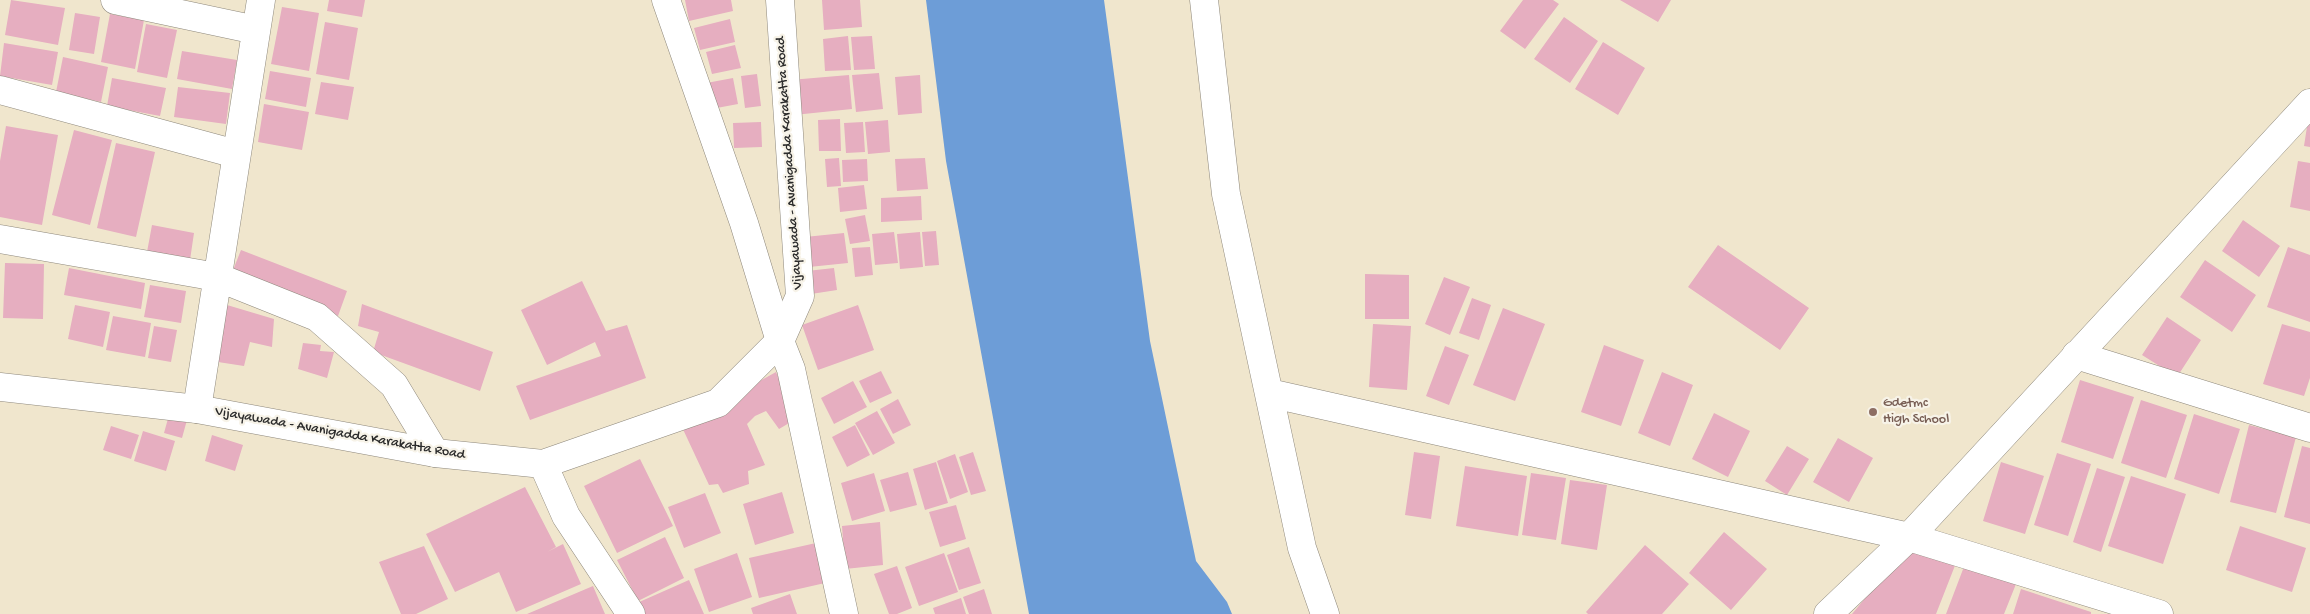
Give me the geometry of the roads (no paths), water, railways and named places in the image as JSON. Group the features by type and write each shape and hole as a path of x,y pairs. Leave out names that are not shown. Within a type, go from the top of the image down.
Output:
{"street":[{"path":"115,0 256,30"},
{"path":"197,409 261,0"},
{"path":"666,0 744,223 780,342 791,370 844,614"},
{"name":"Vijayawada - Avanigadda Karakatta Road","path":"0,387 197,409 435,453 543,464 718,403 780,342 800,296 780,0"},
{"path":"1204,0 1226,194 1302,548 1325,614"},
{"path":"0,90 236,154"},
{"path":"1828,614 1908,537 2310,103"},
{"path":"0,239 217,277 317,318 394,385 435,453"},
{"path":"2076,355 2310,428"},
{"path":"1269,394 1908,537 2159,614"},
{"path":"543,464 566,516 631,614"}],"water":[{"path":"926,0 1104,0 1150,341 1196,561 1227,602 1232,614 1029,614 946,161"}],"place":[{"name":"Gdetmc High School","path":"1873,412"}]}
